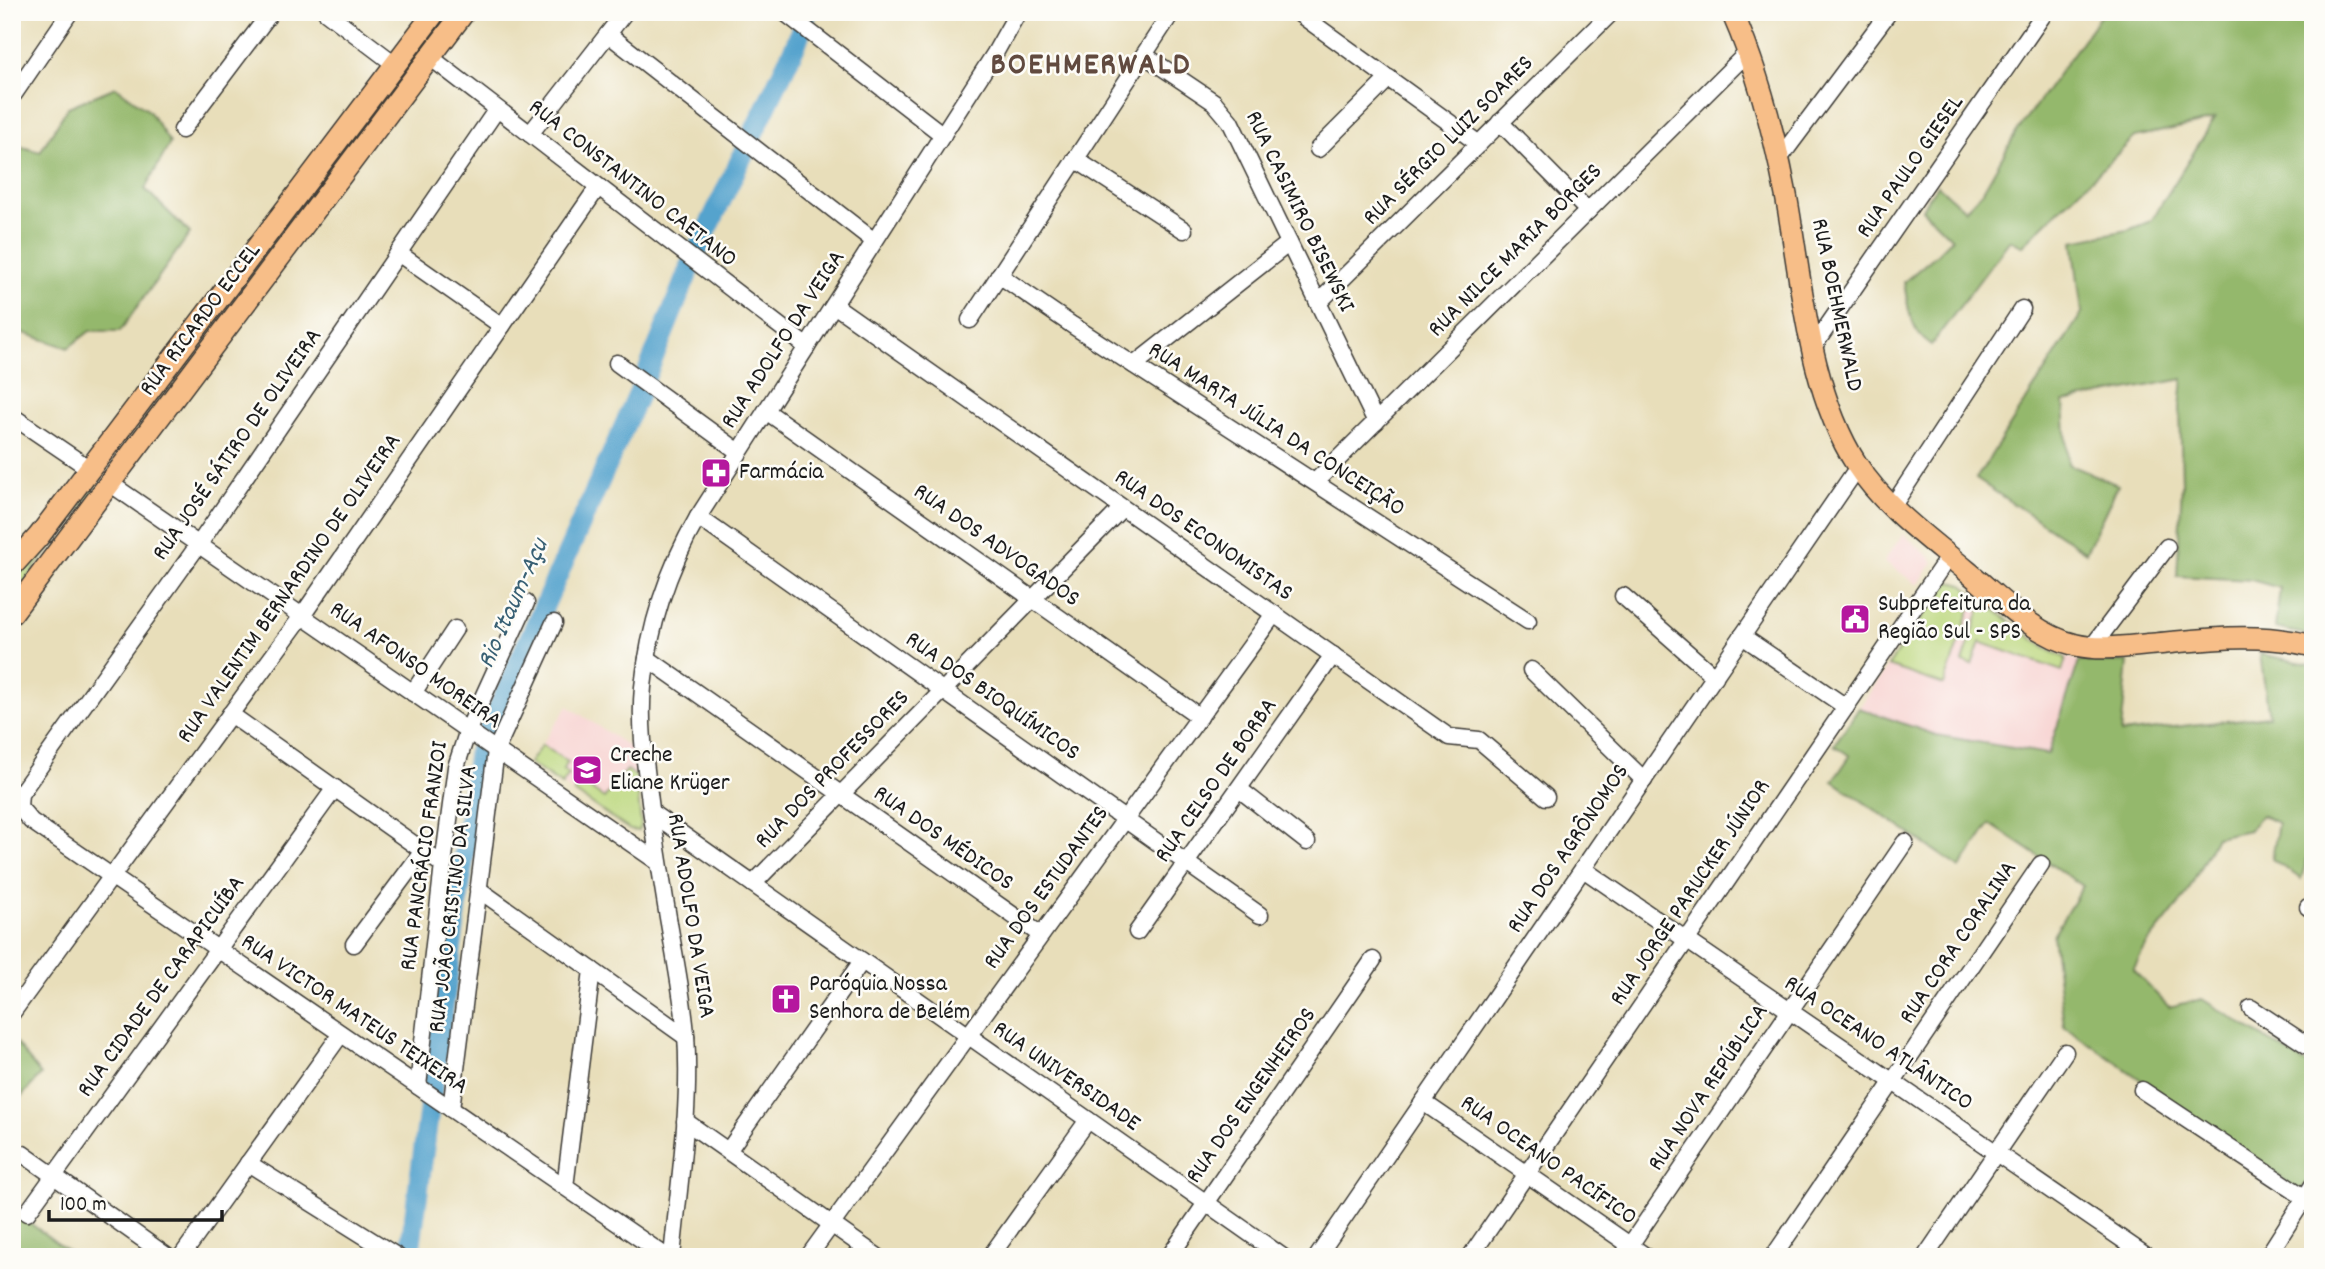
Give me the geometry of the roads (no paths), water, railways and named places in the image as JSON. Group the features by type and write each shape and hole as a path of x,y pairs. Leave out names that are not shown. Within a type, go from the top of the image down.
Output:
{"main road":[{"name":"RUA RICARDO ECCEL","path":"12,566 33,544 86,475 435,12"},
{"name":"RUA RICARDO ECCEL","path":"12,613 464,12"},
{"name":"RUA BOEHMERWALD","path":"1732,12 1765,102 1779,159 1813,347 1829,405 1858,467 1892,507 2041,631 2059,640 2092,647 2119,648 2235,637 2276,639 2313,646"},
{"path":"86,475 111,484"}],"street":[{"path":"14,94 71,12"},
{"path":"182,131 271,12"},
{"path":"326,12 396,65"},
{"path":"530,134 625,12"},
{"name":"RUA ADOLFO DA VEIGA","path":"670,1257 685,1121 686,1037 658,862 642,712 647,658 668,580 698,517 943,135 1018,12"},
{"path":"970,320 1172,12"},
{"path":"1297,12 1479,144"},
{"name":"RUA SÉRGIO LUIZ SOARES","path":"1318,303 1612,12"},
{"path":"1779,159 1889,12"},
{"name":"RUA PAULO GIESEL","path":"1813,347 2045,12"},
{"path":"789,17 943,135"},
{"path":"608,34 874,242"},
{"name":"RUA NILCE MARIA BORGES","path":"1315,482 1748,52"},
{"name":"RUA CASIMIRO BISEWSKI","path":"1144,55 1214,102 1226,114 1376,422"},
{"name":"RUA CONSTANTINO CAETANO","path":"430,57 807,348"},
{"path":"1318,149 1389,78"},
{"name":"RUA JOSÉ SÁTIRO DE OLIVEIRA","path":"19,807 20,794 199,544 497,109"},
{"path":"1500,122 1588,211"},
{"path":"1075,159 1184,230"},
{"name":"RUA VALENTIM BERNARDINO DE OLIVEIRA","path":"12,1013 302,616 598,187"},
{"path":"1134,365 1289,243"},
{"path":"398,253 502,326"},
{"name":"RUA MARTA JÚLIA DA CONCEIÇÃO","path":"999,275 1528,621"},
{"name":"RUA DOS ECONOMISTAS","path":"834,305 1449,737 1479,740 1546,797"},
{"path":"1892,507 2022,309"},
{"path":"617,363 739,453"},
{"name":"RUA DOS ADVOGADOS","path":"766,411 1200,717"},
{"path":"12,416 86,475"},
{"name":"RUA DOS AGRÔNOMOS","path":"1317,1257 1858,467"},
{"name":"RUA AFONSO MOREIRA","path":"111,484 658,862"},
{"name":"RUA DOS PROFESSORES","path":"753,884 1122,508"},
{"name":"RUA DOS BIOQUÍMICOS","path":"698,517 1260,915"},
{"path":"2092,647 2167,547"},
{"name":"RUA JORGE PARUCKER JÚNIOR","path":"1470,1257 1949,556"},
{"path":"1623,596 1715,677"},
{"name":"RUA PANCRÁCIO FRANZOI","path":"421,1088 443,865 456,767 482,741 526,603"},
{"name":"RUA DOS ESTUDANTES","path":"808,1257 1274,614"},
{"name":"RUA JOÃO CRISTINO DA SILVA","path":"445,1105 478,889 482,741 554,623"},
{"path":"413,693 455,629"},
{"path":"1742,636 1846,707"},
{"name":"RUA CELSO DE BORBA","path":"1137,932 1333,655"},
{"name":"RUA DOS MÉDICOS","path":"647,658 1041,935"},
{"path":"1531,670 1644,780"},
{"path":"230,714 443,865"},
{"name":"RUA CIDADE DE CARAPICUÍBA","path":"27,1213 335,788"},
{"path":"1239,789 1307,842"},
{"name":"RUA VICTOR MATEUS TEIXEIRA","path":"19,807 31,821 670,1257"},
{"name":"RUA UNIVERSIDADE","path":"652,813 1283,1257"},
{"name":"RUA NOVA REPÚBLICA","path":"1626,1251 1905,842"},
{"path":"354,944 423,851"},
{"name":"RUA CORA CORALINA","path":"1773,1257 2041,864"},
{"name":"RUA OCEANO ATLÂNTICO","path":"1583,869 2148,1257"},
{"path":"478,889 686,1037"},
{"name":"RUA DOS ENGENHEIROS","path":"1169,1257 1373,960"},
{"path":"727,1151 862,961"},
{"path":"565,1187 592,970"},
{"path":"2251,1008 2313,1049"},
{"path":"181,1257 341,1034"},
{"path":"1925,1257 2065,1052"},
{"path":"2142,1090 2310,1195 2267,1257"},
{"name":"RUA OCEANO PACÍFICO","path":"1423,1102 1527,1174 1626,1251 1647,1257"},
{"path":"990,1257 1088,1120"},
{"path":"685,1121 878,1257"},
{"path":"12,1150 23,1154 167,1257"},
{"path":"248,1164 398,1257"}],"waterway":[{"name":"Rio Itaum-Açu","path":"409,1257 478,754 639,393 696,253 796,44 807,12"}],"place":[{"name":"Farmácia","path":"716,473"},
{"name":"Subprefeitura da Região Sul - SPS","path":"1855,619"},
{"name":"Creche Eliane Krüger","path":"587,770"},
{"name":"Paróquia Nossa Senhora de Belém","path":"786,999"}],"district":[{"name":"BOEHMERWALD","path":"1091,67"}]}
